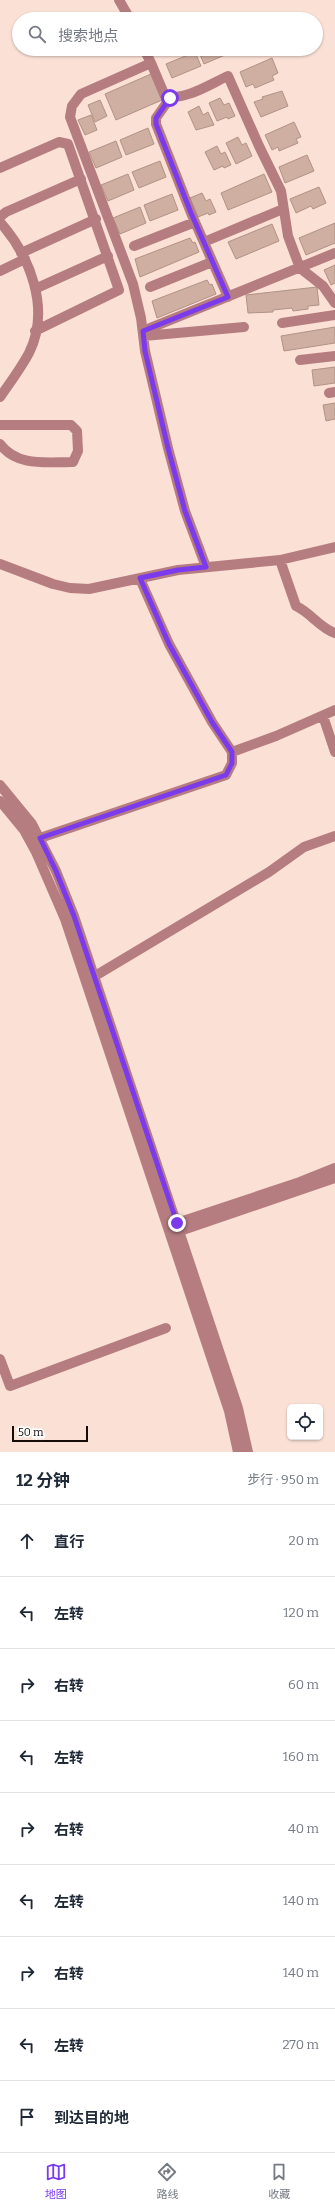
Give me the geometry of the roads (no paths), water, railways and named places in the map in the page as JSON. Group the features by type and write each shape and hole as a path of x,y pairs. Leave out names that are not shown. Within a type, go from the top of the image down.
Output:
{"street":[{"path":"119,0 126,12"},
{"path":"147,56 165,96 170,98 180,97 228,76 259,146 281,190 283,209 291,246 300,268 323,286 335,303"},
{"path":"151,64 80,94 70,112 70,117 129,272 144,334 145,351 185,511 206,567"},
{"path":"170,98 156,118 156,124 195,222 228,297"},
{"path":"0,168 59,142 68,144 96,219 119,290 35,331"},
{"path":"0,217 6,212 81,178"},
{"path":"204,242 283,209"},
{"path":"0,271 23,256 96,219"},
{"path":"0,222 23,256 37,288 38,305 35,331 29,352 0,397"},
{"path":"134,246 195,222"},
{"path":"144,334 228,297 335,253"},
{"path":"37,288 108,256"},
{"path":"150,287 212,262"},
{"path":"282,323 335,315"},
{"path":"144,334 244,327"},
{"path":"300,360 335,356"},
{"path":"0,425 71,425 77,431 78,452 72,462 26,462 9,454 0,444"},
{"path":"0,564 53,584 70,588 99,588 178,570 280,560 335,547"},
{"path":"280,560 287,586 296,606 302,609 326,630 335,633"},
{"path":"40,838 226,775 232,763 232,752 212,722 169,644 140,578"},
{"path":"232,752 276,736 335,710"},
{"path":"323,716 335,752"},
{"path":"0,785 32,824 66,894 95,976 174,1228 229,1411 238,1452"},
{"path":"0,801 24,830 57,898 238,1408 248,1452"},
{"path":"95,976 269,872 304,847 335,836"},
{"path":"174,1228 335,1168"},
{"path":"174,1228 335,1178"},
{"path":"0,1359 10,1386 166,1328"}]}
